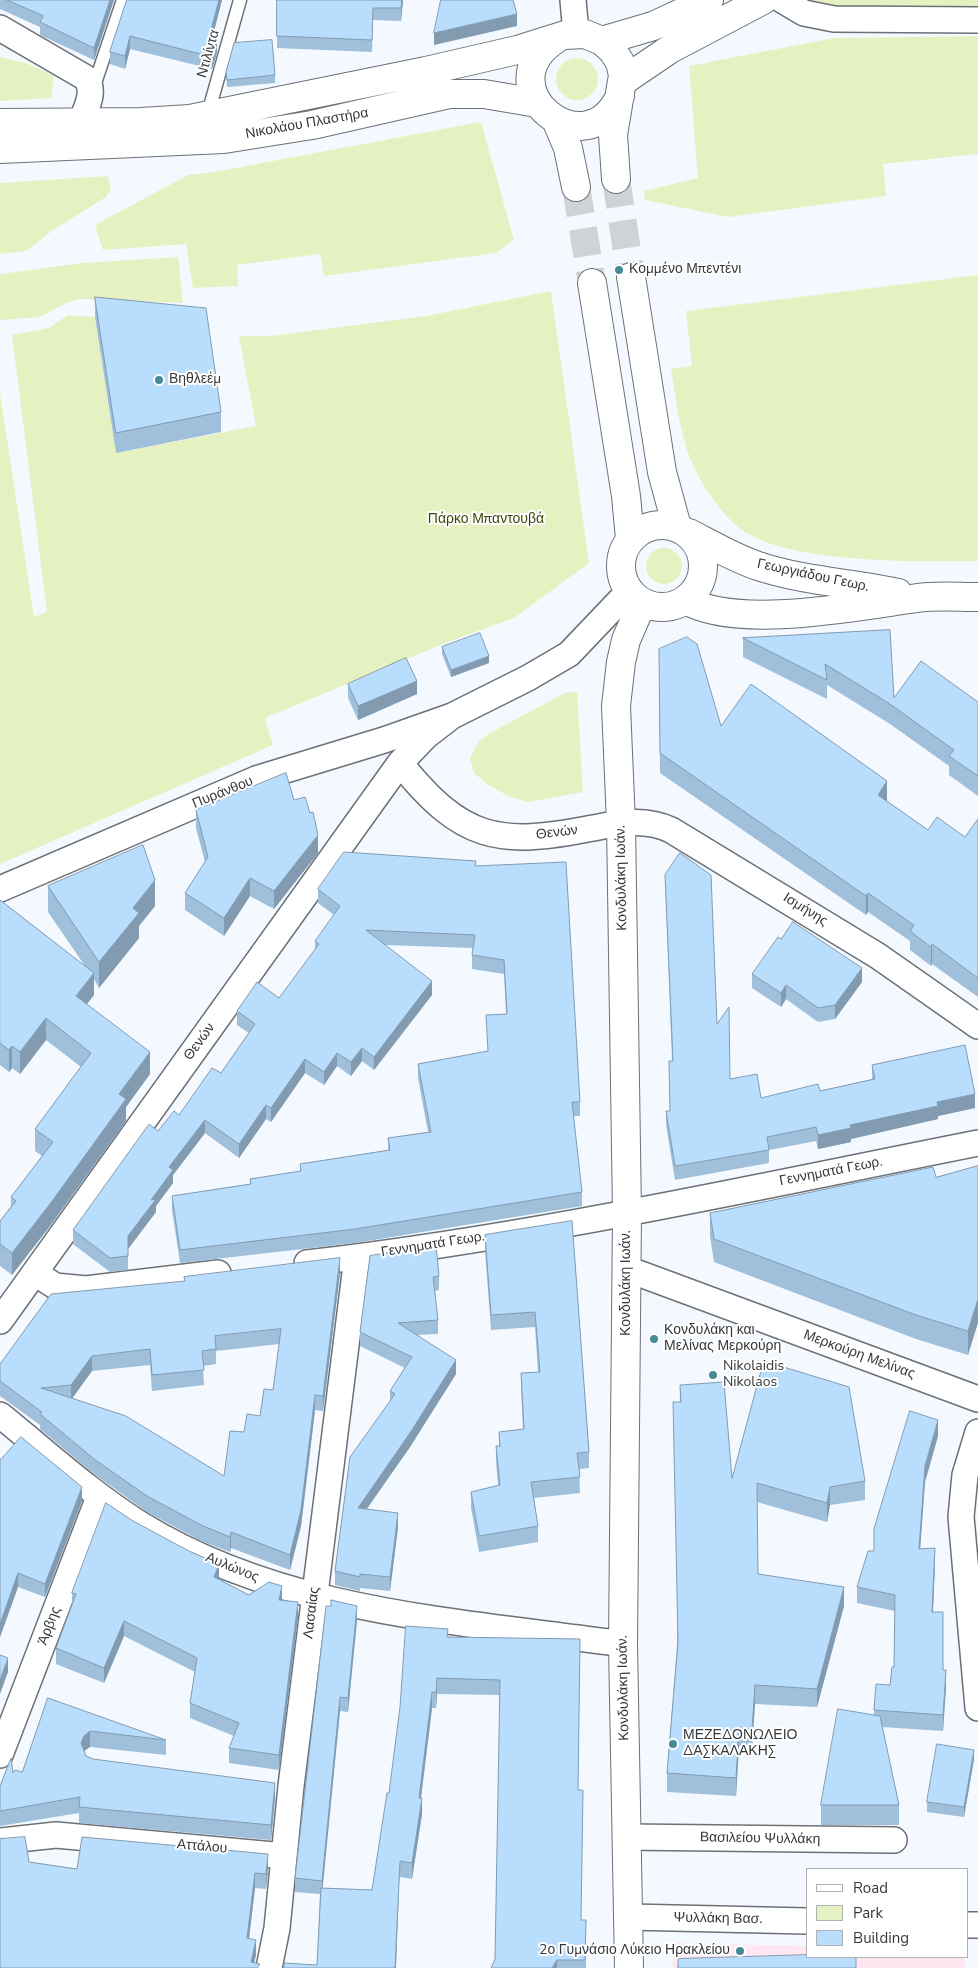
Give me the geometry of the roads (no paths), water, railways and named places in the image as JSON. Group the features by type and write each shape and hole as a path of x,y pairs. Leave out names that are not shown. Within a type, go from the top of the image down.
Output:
{"street":[{"path":"566,36 573,0"},
{"path":"602,41 652,26 709,0"},
{"path":"616,179 613,134 622,87 620,62 612,50 602,41 585,34 566,36 539,52 532,67 531,89 537,103 549,117 557,122 576,126 594,122 611,111 622,87 670,49 763,0"},
{"path":"782,0 804,13 834,19 978,20"},
{"path":"0,28 84,76 90,84 86,111"},
{"name":"Νικολάου Πλαστήρα","path":"0,123 86,111 141,122 206,117 435,69 517,50 566,36"},
{"name":"Νικολάου Πλαστήρα","path":"0,149 224,139 312,126 449,94 484,94 537,103"},
{"path":"557,122 568,148 576,188"},
{"path":"631,277 662,472 680,529"},
{"path":"592,283 626,496 630,539 621,560 621,571 635,597 664,608 686,600 700,583 704,561 696,542 680,529 654,525 645,528 630,539"},
{"name":"Γεωργιάδου Γεωρ.","path":"680,529 735,557 761,567 919,598"},
{"path":"452,716 536,675 570,654 635,597"},
{"name":"Κονδυλάκη Ιωάν.","path":"629,1968 623,1644 628,1269 621,823 616,706 618,682 635,597"},
{"name":"Γεωργιάδου Γεωρ.","path":"686,600 698,607 720,613 754,614 834,610 919,598 978,597"},
{"name":"Θενών","path":"0,1321 400,763 426,736 452,716"},
{"name":"Πυράνθου","path":"0,889 256,779 384,740 452,716"},
{"name":"Θενών","path":"400,763 444,810 467,826 487,834 551,836 621,823"},
{"name":"Ισμήνης","path":"621,823 640,822 656,825 690,839 878,956 978,1026"},
{"name":"Γεννηματά Γεωρ.","path":"286,1266 357,1257 627,1213 978,1143"},
{"name":"Λασαίας","path":"269,1968 276,1938 284,1856 281,1785 314,1597 357,1257"},
{"name":"Μερκούρη Μελίνας","path":"628,1269 978,1399"},
{"path":"35,1273 55,1286 86,1288 242,1271"},
{"name":"Αυλώνος","path":"0,1415 99,1497 141,1524 231,1569 314,1597 399,1613 623,1644"},
{"path":"978,1432 965,1475 961,1517 978,1708"},
{"name":"Άρβης","path":"0,1755 99,1497"},
{"name":"Αττάλου","path":"0,1841 56,1835 284,1856"},
{"name":"Βασιλείου Ψυλλάκη","path":"626,1837 894,1840"},
{"name":"Ψυλλάκη Βασ.","path":"628,1917 806,1921"}],"lane":[{"path":"86,111 123,0"},
{"name":"Ντιλίντα","path":"206,117 240,0"}],"tunnel":[{"path":"616,179 631,277"},
{"path":"576,187 592,283"}],"place":[{"name":"Κομμένο Μπεντένι","path":"619,270"},
{"name":"Βηθλεέμ","path":"159,380"},
{"name":"Κονδυλάκη και Μελίνας Μερκούρη","path":"654,1339"},
{"name":"Nikolaidis Nikolaos","path":"713,1375"},
{"name":"ΜΕΖΕΔΟΝΩΛΕΙΟ ΔΑΣΚΑΛΑΚΗΣ","path":"673,1744"},
{"name":"2ο Γυμνάσιο Λύκειο Ηρακλείου","path":"740,1951"}],"park label":[{"name":"Πάρκο Μπαντουβά","path":"486,520"}]}
